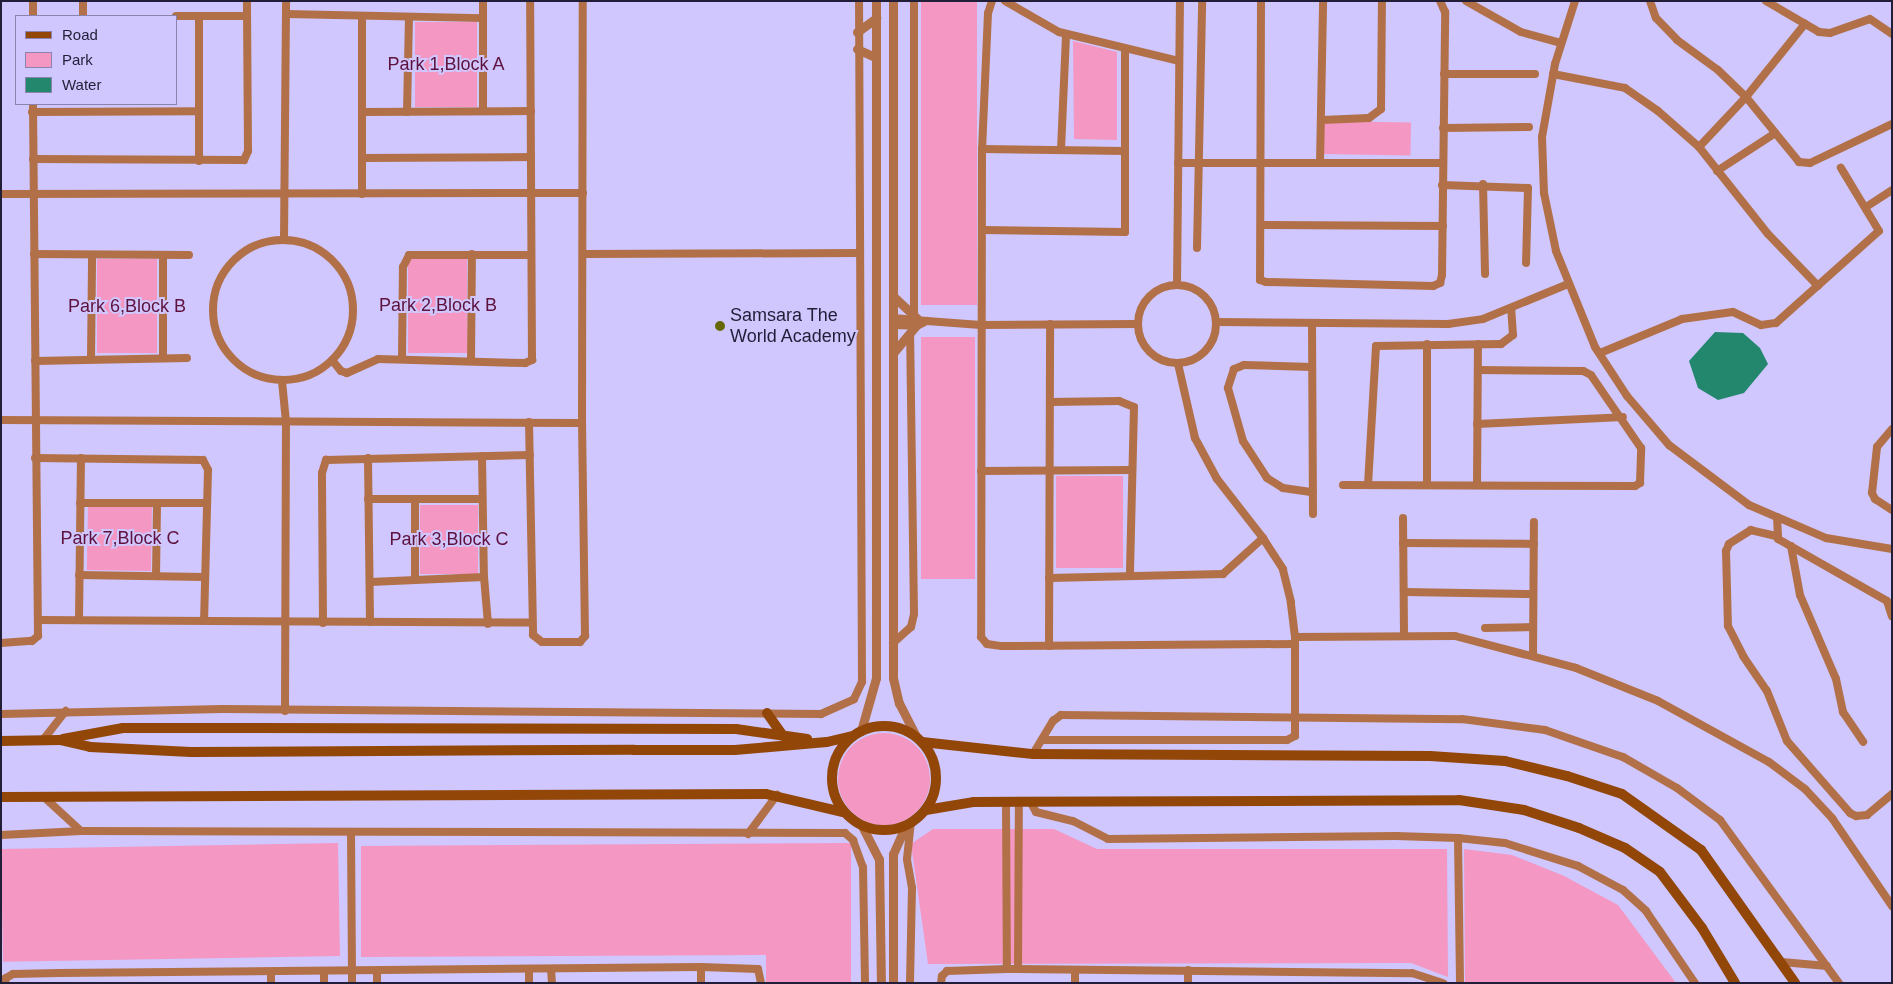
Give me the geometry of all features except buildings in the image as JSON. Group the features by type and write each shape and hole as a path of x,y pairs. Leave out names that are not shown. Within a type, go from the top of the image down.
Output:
{"main road":[{"path":"767,712 783,736"},
{"path":"60,740 90,747 191,752 735,750 827,742 889,726 918,738 1033,754 1430,756 1505,761 1567,776 1622,794 1701,850 1782,962 1795,983"},
{"path":"1,741 60,740 124,728 736,729 827,742"},
{"path":"843,812 832,786 832,772 840,750 857,734"},
{"path":"1,797 777,795 843,812 862,826 886,831 908,825 926,810 936,785 935,765 918,738"},
{"path":"926,810 974,802 1459,800 1524,810 1579,828 1625,848 1660,872 1702,928 1735,983"}],"street":[{"path":"33,1 33,15"},
{"path":"83,1 83,15"},
{"path":"33,159 239,162 246,156 247,1"},
{"path":"284,239 286,1"},
{"path":"483,1 483,111"},
{"path":"332,360 341,371 347,373 378,359 402,358 525,363 532,360 530,1"},
{"path":"529,422 533,635 542,642 580,642 585,636 582,423 584,254 583,1"},
{"path":"1,714 66,711 286,711 767,712 825,714 854,699 862,682 858,1"},
{"path":"857,734 876,678 876,1"},
{"path":"893,1 893,678 899,703 918,738"},
{"path":"893,643 911,627 914,614 910,336 916,319 914,1"},
{"path":"992,1 988,13 982,149 981,637 992,645 1048,646 1455,636 1534,655 1576,668 1658,701 1769,762 1805,790 1832,818 1892,906"},
{"path":"1005,1 1066,34 1125,50 1179,61"},
{"path":"1177,284 1180,1"},
{"path":"1197,248 1196,163 1202,1"},
{"path":"1261,1 1261,225 1258,275 1266,282 1433,286 1440,283 1442,275 1445,12 1440,1"},
{"path":"1320,163 1323,1"},
{"path":"1322,120 1369,118 1381,109 1382,1"},
{"path":"1466,1 1521,32 1561,43"},
{"path":"1575,1 1553,74 1542,137 1544,193 1556,251 1568,284 1600,353 1628,396 1669,445 1749,505 1826,538 1892,549"},
{"path":"1650,1 1656,18 1677,40 1718,70 1746,97 1792,158 1799,162 1810,163 1892,124"},
{"path":"1766,1 1819,32 1830,33 1870,20 1892,34"},
{"path":"1778,8 1785,1"},
{"path":"286,14 482,18"},
{"path":"178,16 246,16"},
{"path":"198,161 199,16"},
{"path":"362,16 362,194"},
{"path":"407,112 409,17"},
{"path":"857,32 876,18"},
{"path":"1699,147 1746,97 1805,24"},
{"path":"1062,150 1066,34"},
{"path":"857,48 875,57"},
{"path":"982,230 1125,232 1125,50"},
{"path":"1444,74 1535,74"},
{"path":"1553,74 1614,84 1633,92 1699,147 1716,171 1818,286"},
{"path":"1,643 36,640 38,620 32,108 153,108 198,111"},
{"path":"362,112 531,111"},
{"path":"1443,128 1529,127"},
{"path":"1716,171 1774,134"},
{"path":"982,149 1125,151"},
{"path":"362,158 531,157"},
{"path":"1178,163 1442,163"},
{"path":"1600,353 1682,319 1732,312 1768,326 1776,323 1879,231 1841,168"},
{"path":"1442,185 1484,184 1528,188 1526,263"},
{"path":"1484,184 1485,274"},
{"path":"1866,207 1892,190"},
{"path":"1,194 583,193"},
{"path":"1261,225 1443,226"},
{"path":"284,239 304,242 323,251 338,265 348,283 353,303 352,324 345,343 332,360 309,375 282,380 260,377 240,366 225,351 215,331 212,309 216,287 232,262 242,252 262,242 284,239"},
{"path":"584,254 858,253"},
{"path":"34,254 189,255"},
{"path":"402,358 406,258 412,254 531,255"},
{"path":"471,360 472,254"},
{"path":"91,359 92,255"},
{"path":"163,255 163,358"},
{"path":"1177,284 1189,286 1204,296 1215,310 1217,322 1210,346 1191,362 1178,364 1154,357 1142,342 1137,324 1139,312 1149,297 1164,286 1177,284"},
{"path":"1217,322 1448,324 1484,319 1568,284"},
{"path":"893,296 916,319"},
{"path":"1368,485 1376,346 1478,344 1509,341 1513,335 1512,308"},
{"path":"893,321 916,319 981,325 1137,324"},
{"path":"1048,646 1050,324"},
{"path":"1312,324 1313,514"},
{"path":"893,353 910,336"},
{"path":"1427,344 1427,485"},
{"path":"1477,484 1478,344"},
{"path":"35,360 187,358"},
{"path":"1042,740 1287,740 1295,736 1294,640 1291,602 1283,569 1263,538 1217,479 1195,438 1178,364"},
{"path":"1312,367 1244,365 1234,370 1228,379 1228,388 1243,441 1267,478 1283,488 1313,492"},
{"path":"1343,485 1635,486 1640,483 1642,474 1641,448 1598,380 1583,372 1478,370"},
{"path":"282,380 286,422 286,711"},
{"path":"1050,402 1130,403 1135,412 1131,470 1130,576"},
{"path":"1478,424 1623,417"},
{"path":"1,420 582,423"},
{"path":"1892,429 1876,447 1872,493 1875,499 1892,510"},
{"path":"322,623 324,463 329,458 530,455"},
{"path":"482,456 484,577 488,624"},
{"path":"35,458 203,460 208,470 204,619"},
{"path":"79,619 81,458"},
{"path":"368,458 370,622"},
{"path":"981,471 1131,470"},
{"path":"368,499 482,499"},
{"path":"415,499 415,579"},
{"path":"80,503 206,503"},
{"path":"156,576 157,504"},
{"path":"1776,536 1777,517"},
{"path":"1403,518 1404,636"},
{"path":"1534,522 1532,627 1534,655"},
{"path":"1892,616 1887,601 1776,536 1751,530 1729,544 1726,571 1728,626 1743,656 1768,691 1787,740 1850,813 1856,816 1867,815 1892,794"},
{"path":"1049,578 1226,574 1263,538"},
{"path":"1403,543 1534,544"},
{"path":"1791,546 1800,595 1836,679 1843,712 1863,742"},
{"path":"79,575 204,577"},
{"path":"370,582 484,577"},
{"path":"1404,592 1533,594"},
{"path":"38,620 204,619 285,623 532,623"},
{"path":"861,621 876,632"},
{"path":"1484,628 1532,627"},
{"path":"43,740 66,711"},
{"path":"1033,754 1053,721 1062,715 1462,719 1545,730 1624,757 1677,788 1720,820 1838,983"},
{"path":"748,834 777,795"},
{"path":"44,797 81,831"},
{"path":"1006,802 1007,969"},
{"path":"1018,970 1019,802"},
{"path":"1031,803 1036,812 1073,821 1108,838 1458,838 1506,844 1578,866 1616,885 1646,911 1695,983"},
{"path":"893,983 893,854 908,825"},
{"path":"908,825 907,859 912,888 910,983"},
{"path":"862,826 879,859 881,983"},
{"path":"1,835 81,831 748,834 840,832 854,840 862,862 865,886 865,983"},
{"path":"351,832 352,983"},
{"path":"1458,838 1460,983"},
{"path":"1782,962 1827,966"},
{"path":"701,967 701,983"},
{"path":"5,983 6,978 13,974 701,967 758,969 761,983"},
{"path":"529,969 529,983"},
{"path":"551,969 552,983"},
{"path":"941,983 942,976 947,972 1007,969 1412,973 1438,982"},
{"path":"1074,983 1075,970"},
{"path":"1188,970 1188,983"},
{"path":"324,971 324,983"},
{"path":"377,971 378,983"},
{"path":"271,972 271,983"},
{"path":"59,973 59,983"},
{"path":"103,973 103,983"}],"green space":[{"path":"921,1 977,1 977,305 921,305"},
{"name":"Park 1,Block A","path":"415,22 477,22 477,107 415,107"},
{"path":"1073,41 1117,52 1117,140 1074,139"},
{"path":"1324,121 1411,123 1410,156 1323,154"},
{"name":"Park 2,Block B","path":"408,258 467,258 467,353 408,353"},
{"name":"Park 6,Block B","path":"97,259 157,259 157,353 97,353"},
{"path":"921,337 975,337 975,579 921,579"},
{"path":"1056,476 1123,476 1123,568 1056,568"},
{"name":"Park 3,Block C","path":"420,505 478,505 478,574 420,574"},
{"name":"Park 7,Block C","path":"88,506 152,507 151,571 87,570"},
{"path":"884,733 902,737 916,747 926,761 930,779 926,797 916,811 902,821 884,825 866,821 852,811 842,797 838,779 842,761 852,747 866,737"},
{"path":"933,829 1054,829 1097,849 1447,849 1448,977 1411,963 928,964 911,844"},
{"path":"338,843 340,956 3,962 1,849"},
{"path":"851,843 851,983 766,983 766,955 361,957 361,846"},
{"path":"1464,849 1512,855 1564,876 1618,905 1676,983 1465,983"}],"water":[{"path":"1715,332 1743,333 1760,348 1768,364 1744,393 1718,400 1698,388 1689,361"}],"place":[{"name":"Samsara The World Academy","path":"720,326"}]}
